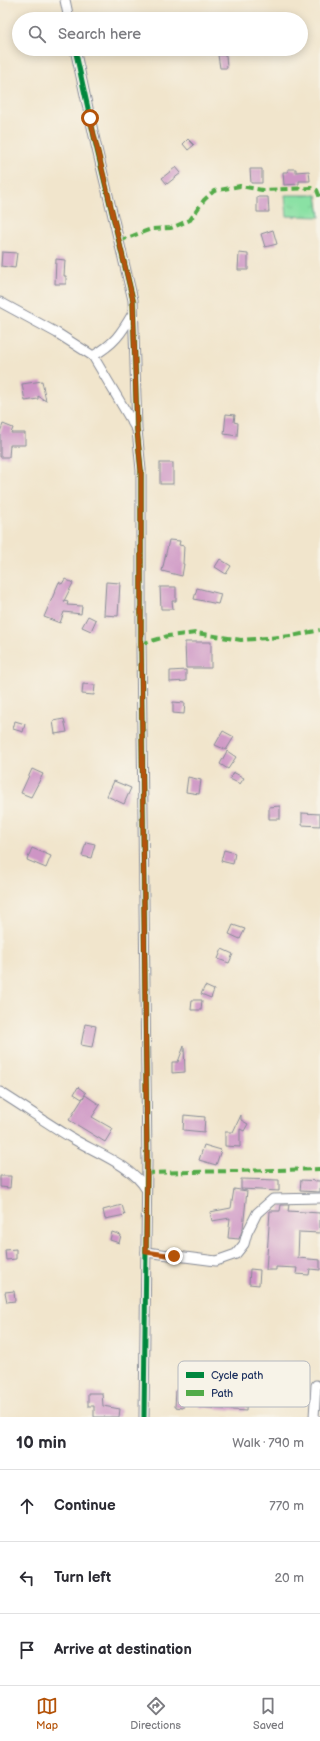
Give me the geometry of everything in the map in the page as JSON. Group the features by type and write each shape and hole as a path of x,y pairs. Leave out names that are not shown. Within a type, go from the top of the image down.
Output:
{"street":[{"path":"66,0 68,12"},
{"path":"77,56 133,300 134,312 137,430 141,470 141,644 147,1161 144,1417"},
{"path":"0,302 57,333 93,356 126,409 137,430"},
{"path":"93,356 108,348 120,336 134,312"},
{"path":"0,1092 71,1138 132,1172 141,1180 146,1189"},
{"path":"132,1172 139,1171 147,1161"},
{"path":"146,1252 216,1261 236,1254 244,1244 247,1233 257,1213 273,1199 320,1198"},
{"path":"314,1417 316,1386"}],"green space":[{"path":"285,195 317,195 320,217 287,216"}],"building":[{"path":"218,56 226,56 227,68 220,68"},
{"path":"188,139 194,145 188,150 183,144"},
{"path":"176,167 181,173 167,184 162,178"},
{"path":"250,169 262,169 262,183 251,183"},
{"path":"288,169 296,169 296,172 309,171 310,181 299,181 299,184 284,185 283,172 288,172"},
{"path":"257,197 268,197 269,212 257,212"},
{"path":"273,230 277,244 265,247 261,234"},
{"path":"2,252 17,253 15,268 1,266"},
{"path":"239,253 248,254 248,270 238,270"},
{"path":"56,259 65,260 64,276 66,276 66,284 55,284"},
{"path":"42,381 46,401 38,396 38,399 25,401 22,384"},
{"path":"226,414 235,415 234,422 238,423 237,436 224,434"},
{"path":"3,424 13,428 11,433 25,433 25,445 10,445 9,457 0,457 0,432"},
{"path":"160,463 173,463 173,484 160,484"},
{"path":"169,540 180,541 179,545 184,546 182,576 162,571"},
{"path":"220,559 231,566 226,574 215,567"},
{"path":"65,579 73,583 64,601 68,602 67,605 82,606 81,614 64,612 60,623 44,617 59,582 62,584"},
{"path":"106,582 120,583 118,616 104,615"},
{"path":"160,587 176,587 176,601 172,601 173,609 161,609"},
{"path":"197,588 221,594 218,604 194,599"},
{"path":"88,616 96,620 91,631 82,627"},
{"path":"185,642 211,642 211,668 186,668"},
{"path":"186,670 186,681 170,682 170,671"},
{"path":"83,684 95,685 94,695 82,694"},
{"path":"173,702 185,703 184,714 173,713"},
{"path":"64,719 67,732 55,734 53,721"},
{"path":"15,721 25,724 23,732 13,729"},
{"path":"223,731 234,737 226,750 215,745"},
{"path":"227,751 236,757 228,769 220,764"},
{"path":"32,769 43,774 31,797 21,793"},
{"path":"233,772 244,778 240,784 230,779"},
{"path":"188,777 201,780 199,794 186,792"},
{"path":"114,781 131,788 124,804 107,796"},
{"path":"280,806 280,819 269,819 269,807"},
{"path":"302,813 320,814 320,826 302,825"},
{"path":"86,842 95,844 91,858 82,856"},
{"path":"32,848 51,856 46,868 27,860"},
{"path":"224,850 235,853 233,864 221,861"},
{"path":"233,925 245,929 240,939 229,934"},
{"path":"222,949 233,954 229,963 218,959"},
{"path":"205,986 214,990 211,998 201,994"},
{"path":"192,1000 202,1000 201,1010 191,1010"},
{"path":"85,1024 96,1026 92,1047 81,1045"},
{"path":"184,1046 185,1072 172,1073 172,1062 178,1062"},
{"path":"78,1087 86,1093 82,1099 74,1094"},
{"path":"85,1095 100,1105 92,1117 113,1129 105,1142 69,1120"},
{"path":"184,1115 205,1117 204,1132 183,1130"},
{"path":"241,1115 241,1120 248,1124 244,1131 240,1129 240,1147 225,1146 225,1132 233,1132"},
{"path":"204,1145 221,1150 216,1165 199,1160"},
{"path":"0,1176 11,1176 10,1188 0,1187"},
{"path":"241,1179 279,1180 279,1191 241,1189"},
{"path":"301,1180 320,1181 320,1192 300,1191"},
{"path":"234,1189 247,1191 243,1228 239,1239 228,1238 230,1218 212,1221 210,1212 231,1208"},
{"path":"122,1205 125,1215 105,1219 103,1210"},
{"path":"281,1205 289,1205 288,1211 320,1213 320,1233 299,1232 298,1258 320,1260 320,1270 310,1269 309,1275 296,1274 297,1268 276,1267 276,1270 266,1270 270,1211 280,1211"},
{"path":"112,1232 121,1235 119,1243 110,1240"},
{"path":"16,1249 16,1259 6,1260 5,1250"},
{"path":"250,1269 260,1270 259,1285 249,1284"},
{"path":"14,1291 15,1301 7,1302 5,1292"},
{"path":"176,1390 178,1390 178,1407 183,1408 175,1407"},
{"path":"88,1393 102,1393 103,1406 120,1409 119,1417 94,1417 94,1406 88,1406"},
{"path":"199,1407 246,1407 246,1411"}],"marked path":[{"path":"119,241 151,229 171,228 190,220 204,200 214,191 240,186 262,190 313,188 317,190 320,198"},
{"path":"141,644 168,636 196,633 241,640 292,636 320,630"},
{"path":"146,1173 320,1169"}],"cycle path":[{"path":"77,56 133,300 137,430 141,470 141,644 147,1161 144,1417"}],"route":[{"path":"90,118 133,300 137,430 141,470 141,644 145,871 147,1161 146,1252 174,1256"}]}
